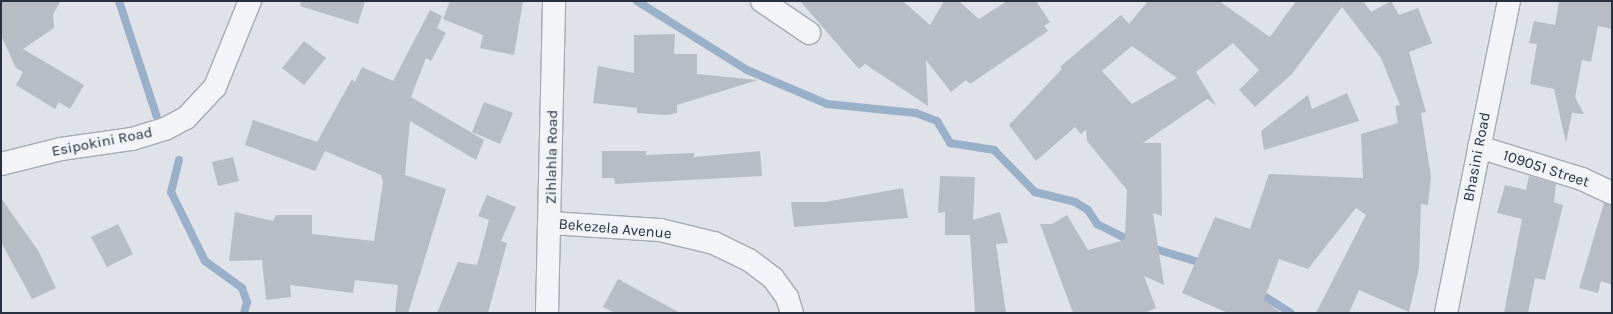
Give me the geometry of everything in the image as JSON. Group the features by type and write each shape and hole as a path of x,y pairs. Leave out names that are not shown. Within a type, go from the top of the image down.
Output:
{"street":[{"name":"Esipokini Road","path":"1,164 61,149 132,139 165,129 186,118 215,87 250,1"},
{"name":"Zihlahla Road","path":"547,313 554,1"},
{"path":"762,1 809,33"},
{"name":"Bhasini Road","path":"1446,313 1509,1"},
{"name":"109051 Street","path":"1480,147 1582,179 1612,193"},
{"name":"Bekezela Avenue","path":"550,223 660,230 714,243 749,260 773,278 787,297 792,313"}],"building":[{"path":"1,1 61,1 53,14 54,28 23,49 84,85 70,109 59,102 55,109 16,85 23,72 16,68 1,35"},
{"path":"301,1 365,1 358,24 300,6"},
{"path":"450,1 523,1 514,55 480,48 483,35 443,19"},
{"path":"800,1 903,1 930,25 944,1 959,1 979,19 1007,1 1036,1 1050,22 1044,26 1048,31 970,84 966,80 951,92 926,60 928,106 865,64 859,69"},
{"path":"1148,1 1219,1 1270,37 1296,1 1363,1 1371,12 1391,1 1399,15 1418,8 1432,43 1409,52 1426,112 1421,113 1431,177 1428,205 1421,204 1419,268 1409,312 1359,290 1349,313 1316,313 1366,215 1356,208 1308,269 1279,259 1264,300 1281,313 1228,313 1182,293 1215,217 1250,229 1269,174 1363,178 1361,134 1398,123 1395,106 1400,105 1381,58 1342,7 1292,74 1255,107 1239,90 1259,70 1233,43 1196,72 1216,105 1207,99 1143,143 1161,143 1162,216 1153,213 1164,285 1144,276 1156,308 1145,313 1073,313 1040,224 1052,224 1067,215 1088,250 1125,240 1127,190 1087,141 1086,130 1081,134 1075,127 1036,161 1009,125 1062,69 1060,67 1121,15 1129,24","holes":["1132,46 1177,78 1132,104 1102,71"]},
{"path":"1559,1 1612,1 1612,29 1598,26 1591,62 1582,60 1575,97 1584,114 1572,113 1566,143 1554,89 1530,84 1537,44 1529,43 1534,21 1555,25"},
{"path":"430,10 442,16 437,28 446,33 431,61 426,58 411,97 484,140 476,160 410,121 405,175 446,189 408,313 395,313 398,285 355,280 353,293 290,285 291,297 266,300 262,260 229,261 235,212 273,221 276,215 312,215 312,234 374,241 383,182 381,175 325,151 315,171 245,145 253,120 317,142 352,79 355,82 362,67 393,81"},
{"path":"675,34 674,54 697,54 697,74 758,80 677,105 677,113 667,115 637,113 637,108 593,103 598,66 634,73 634,35"},
{"path":"304,41 326,58 304,85 282,68"},
{"path":"1347,93 1359,121 1264,150 1261,131 1308,95 1312,109"},
{"path":"484,102 513,113 500,144 472,132"},
{"path":"602,151 646,151 646,155 694,153 694,157 760,151 762,176 615,184 614,178 602,178"},
{"path":"233,157 239,181 218,186 212,162"},
{"path":"940,176 975,177 973,220 1000,212 1008,243 996,244 1006,313 975,313 970,235 945,235 945,212 938,213"},
{"path":"1529,176 1556,184 1554,202 1563,205 1545,280 1535,278 1528,313 1504,313 1522,219 1497,213 1505,185 1526,190"},
{"path":"903,188 908,218 794,227 791,202 825,202"},
{"path":"487,195 516,207 501,241 507,243 488,313 437,313 458,262 477,265 489,220 478,216"},
{"path":"1,198 39,252 56,288 32,299 1,242"},
{"path":"1604,203 1612,205 1612,285 1601,281 1598,293 1579,288"},
{"path":"118,224 133,254 107,267 91,237"},
{"path":"618,279 680,313 615,313 603,307"}],"waterway":[{"path":"119,1 157,117"},
{"path":"637,1 747,70 827,104 916,113 937,121 950,143 994,150 1035,192 1075,202 1088,210 1097,224 1135,243"},
{"path":"179,160 171,192 205,261 242,288 247,302 244,313"},
{"path":"1149,247 1205,264"},
{"path":"1256,291 1291,313"}]}
